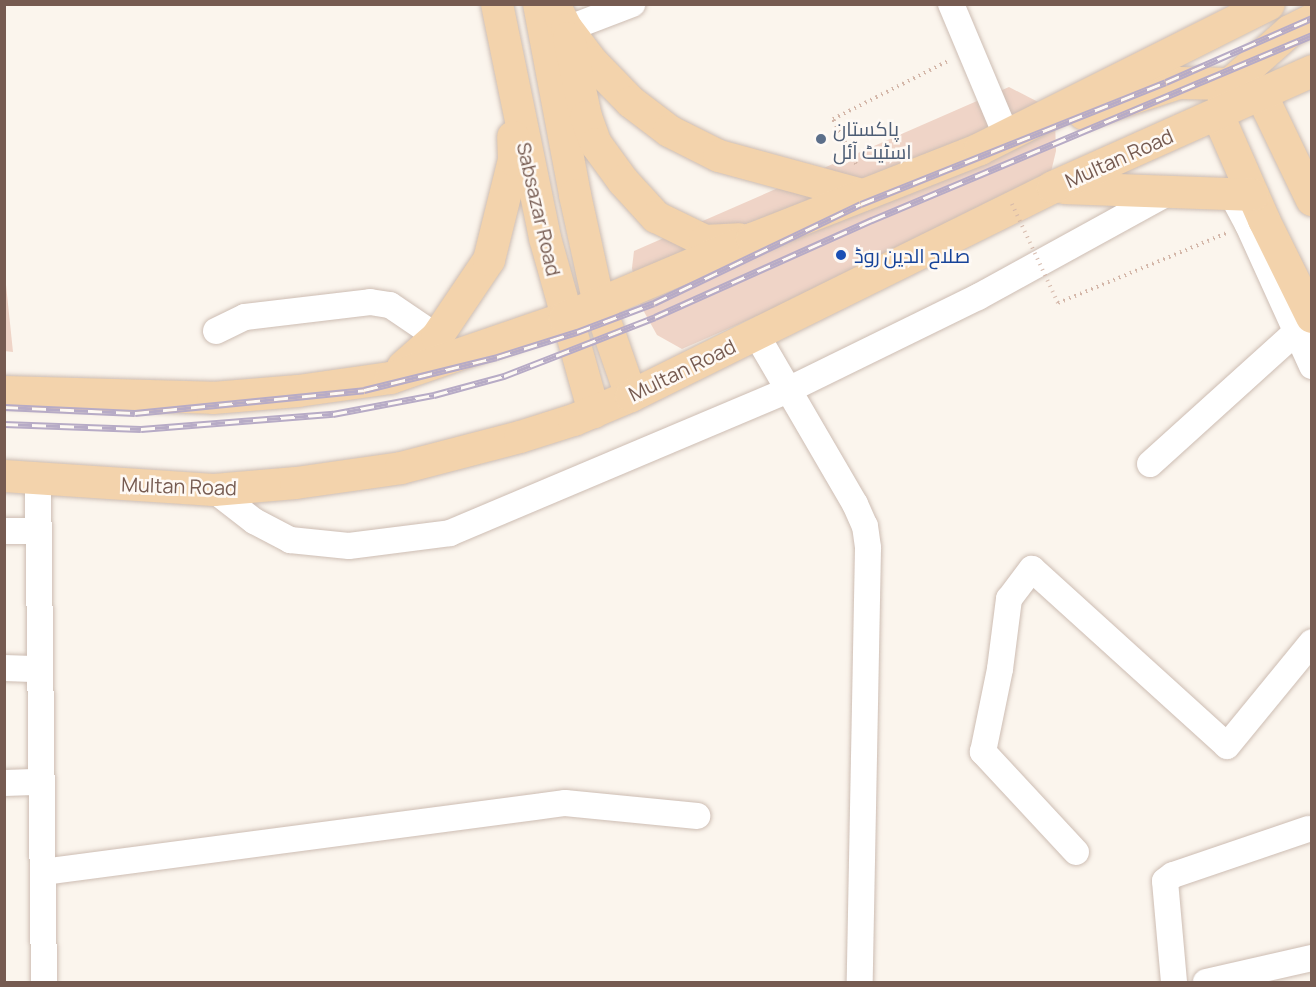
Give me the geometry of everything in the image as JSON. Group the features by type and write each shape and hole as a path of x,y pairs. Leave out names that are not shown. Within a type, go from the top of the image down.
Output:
{"main road":[{"name":"Sabsazar Road","path":"497,4 512,88 565,318 594,412"},
{"name":"Sabsazar Road","path":"539,4 575,195 599,304 631,396"},
{"path":"4,392 213,398 298,391 391,378 565,318 752,239 993,142 1269,4"},
{"path":"561,17 586,117 596,144 623,181 656,217 705,242 752,239"},
{"path":"561,17 592,62 632,102 669,131 719,156 867,194"},
{"path":"1304,324 1244,205 1218,115 1230,84 1290,31 1311,20"},
{"name":"Multan Road","path":"4,476 214,490 296,483 401,468 520,437 594,412 631,396 1053,188 1218,115 1260,92 1311,71"},
{"path":"993,142 1179,83 1230,84 1260,92 1311,200"},
{"path":"391,378 437,337 489,260 514,160 512,88"},
{"path":"1053,188 1171,191 1244,205"}],"street":[{"path":"561,17 632,4"},
{"path":"951,4 993,142"},
{"path":"214,490 254,521 290,540 349,546 450,533 788,390 978,297 1171,191"},
{"path":"216,331 245,317 370,302 390,305 437,337"},
{"path":"1304,324 1311,366"},
{"path":"1150,464 1304,324"},
{"path":"756,334 866,526 868,548 860,982"},
{"path":"38,479 44,982"},
{"path":"4,531 39,531"},
{"path":"1076,852 983,752 1000,669 1009,598 1032,569 1227,746 1311,642"},
{"path":"4,668 40,669"},
{"path":"4,783 42,782"},
{"path":"43,872 565,803 697,816"},
{"path":"1174,982 1165,881 1173,875 1308,829"},
{"path":"1206,982 1311,958"}],"path":[{"path":"867,194 833,119 950,60"},
{"path":"1012,204 1058,303 1151,264 1244,205"}],"building":[{"path":"1009,87 1042,104 1055,122 1056,151 1050,176 1012,204 682,349 657,335 637,299 632,268 634,251"},
{"path":"4,285 6,285 13,352 4,351"}],"railway":[{"path":"4,407 135,413 364,390 497,357 577,332 654,303 861,204 1166,82 1312,18"},
{"path":"4,424 141,429 333,414 434,395 504,376 655,317 872,220 1312,35"}],"place":[{"name":"پاکستان اسٹیٹ آئل","path":"821,139"},
{"name":"صلاح الدین روڈ","path":"841,255"}]}
